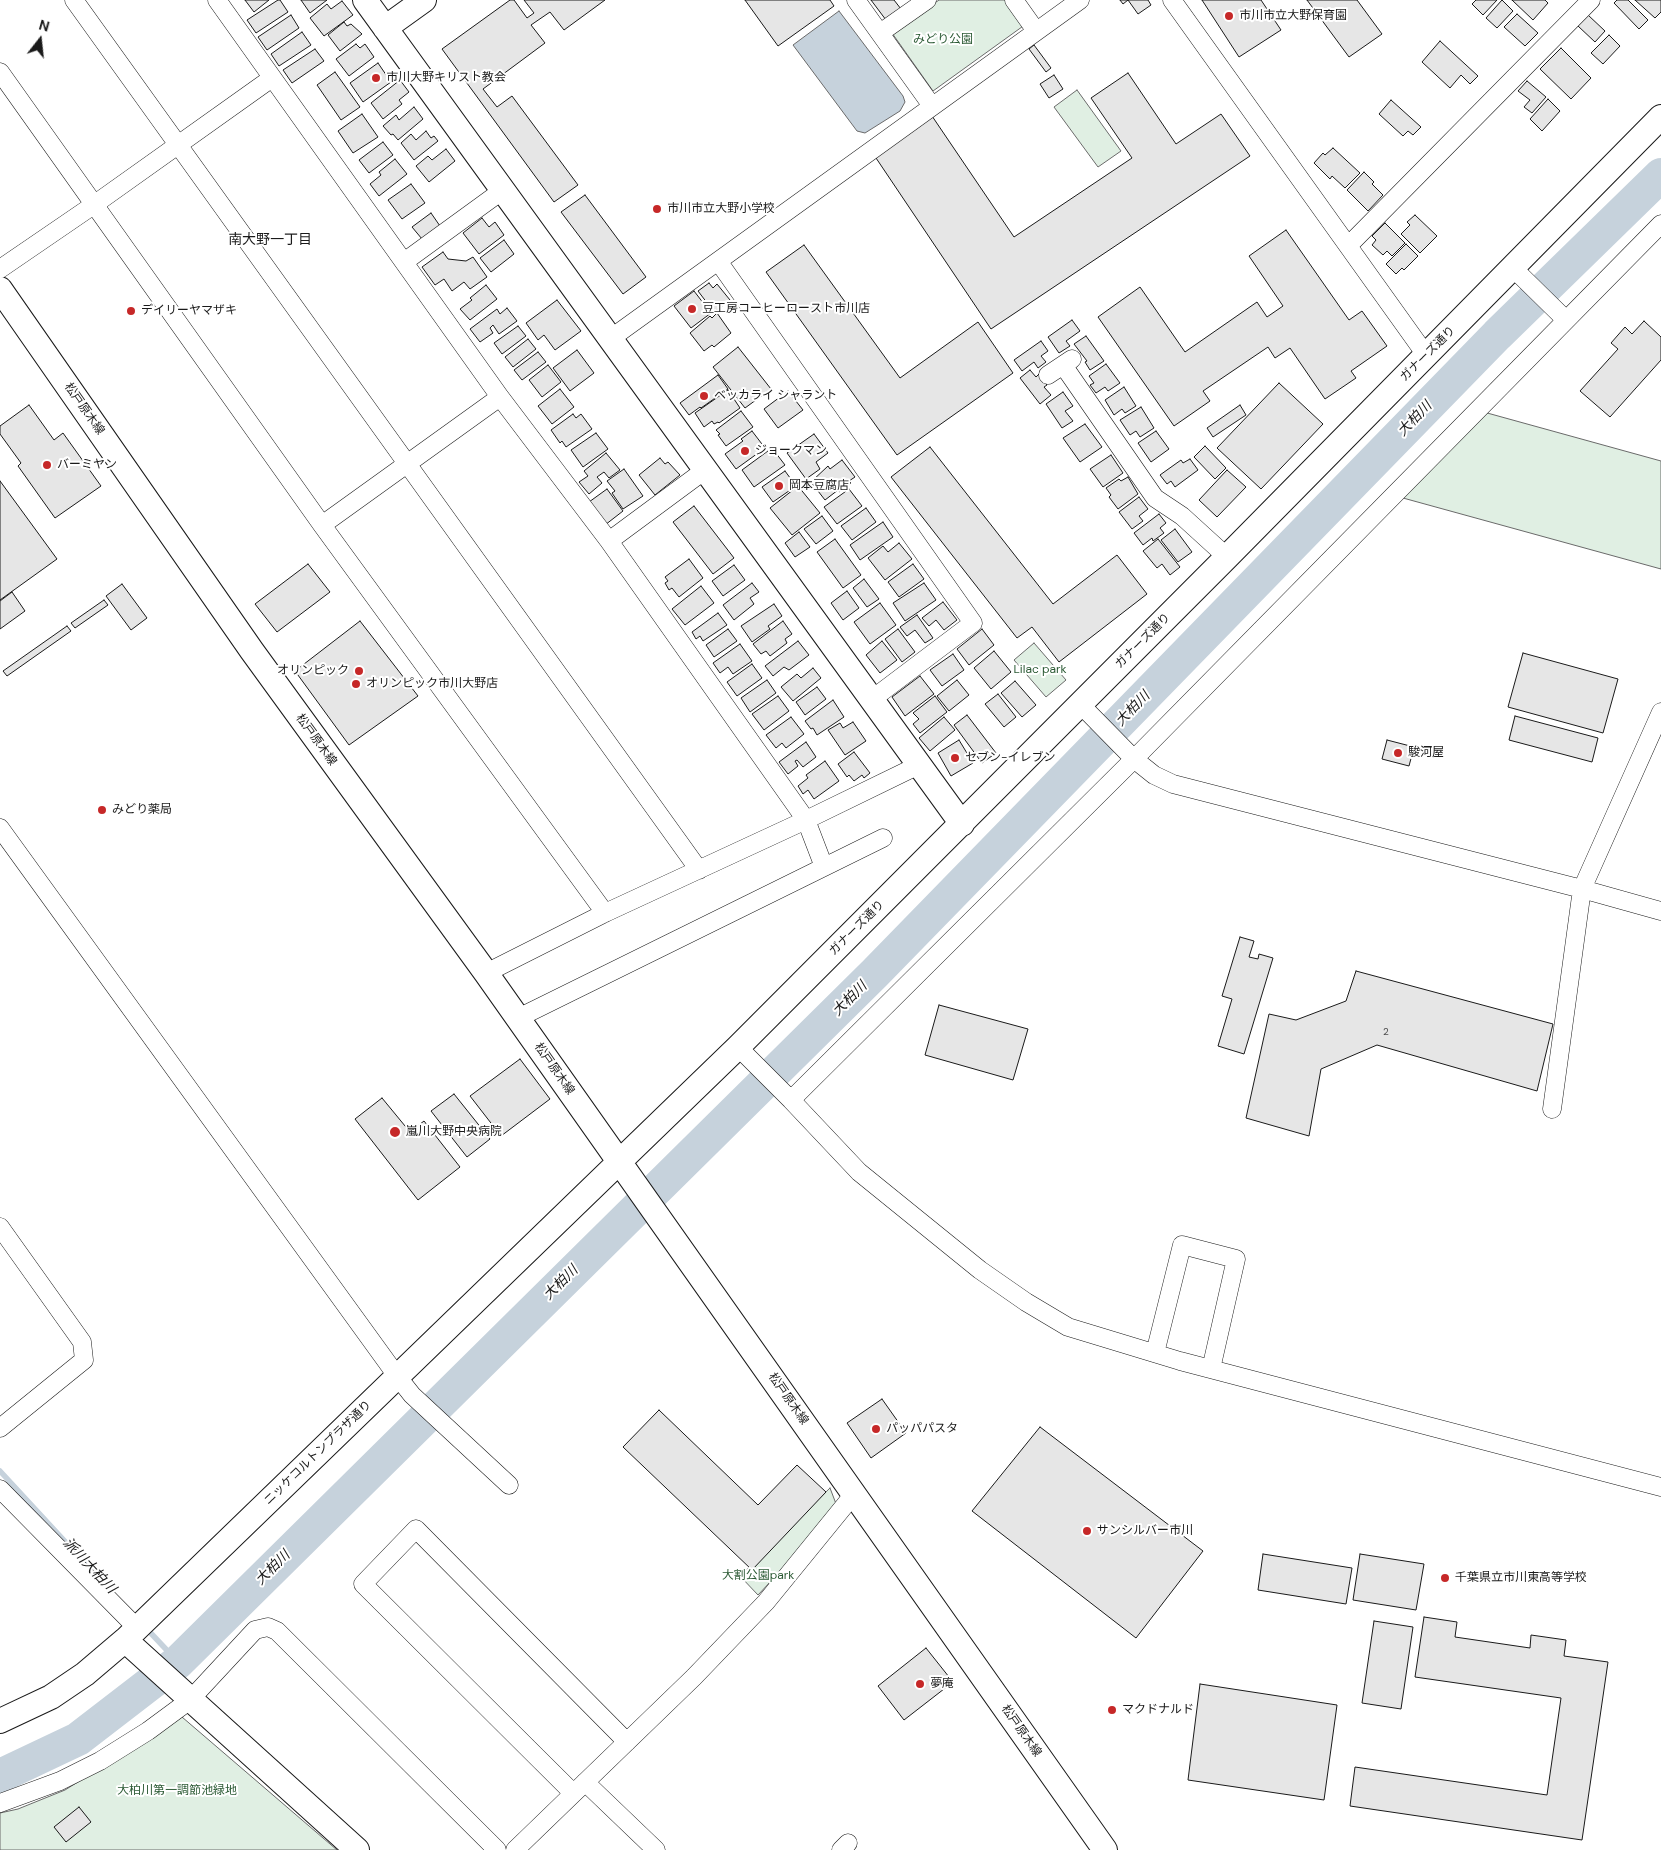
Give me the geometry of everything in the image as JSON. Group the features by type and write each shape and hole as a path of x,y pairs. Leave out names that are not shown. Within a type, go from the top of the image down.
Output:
{"street":[{"path":"74,0 699,870"},
{"path":"217,0 500,397 609,541 806,820 824,867"},
{"path":"365,0 962,824"},
{"path":"385,28 424,0"},
{"path":"856,0 932,106"},
{"path":"880,33 927,0"},
{"path":"1014,0 1036,31"},
{"path":"610,339 1080,0"},
{"path":"1172,0 1426,355"},
{"path":"1348,246 1591,0"},
{"path":"0,72 322,525 605,913"},
{"path":"0,269 178,146 272,78"},
{"name":"ガナーズ通り","path":"625,1169 738,1047 1227,557 1661,117"},
{"path":"404,262 503,190"},
{"path":"791,1100 1134,759 1661,224"},
{"path":"718,261 974,623 872,700"},
{"path":"1513,268 1566,320"},
{"name":"松戸原木線","path":"0,289 258,659 486,973 1105,1850"},
{"path":"1048,375 1068,362 1155,498 1182,516 1227,557"},
{"path":"322,525 500,397"},
{"path":"609,541 705,470"},
{"path":"1080,704 1134,759 1154,775 1173,784 1582,889 1661,912"},
{"path":"1552,1109 1582,889 1661,712"},
{"path":"486,973 605,913 919,766"},
{"path":"0,828 405,1385 508,1486"},
{"path":"518,1018 883,838"},
{"path":"738,1047 859,1172 980,1270 1026,1302 1068,1327 1211,1369 1661,1488"},
{"name":"ニッケコルトンプラザ通り","path":"0,1721 51,1697 85,1674 131,1634 405,1385 625,1169"},
{"path":"0,1227 82,1342 84,1360 0,1428"},
{"path":"1154,1353 1182,1245 1236,1259 1211,1369"},
{"path":"0,1489 131,1634 142,1656 357,1850"},
{"path":"515,1850 694,1677 766,1602 854,1494"},
{"path":"627,1742 416,1529 363,1584 579,1788 656,1850"},
{"path":"0,1803 60,1781 100,1761 148,1731 255,1630 262,1627 273,1629 497,1850"}],"green space":[{"name":"みどり公園","path":"939,0 1008,0 1026,24 933,91 892,33"},
{"path":"1077,90 1121,151 1098,167 1054,107"},
{"path":"1480,411 1661,461 1661,569 1403,498"},
{"name":"Lilac park","path":"1034,643 1066,680 1046,697 1014,660"},
{"name":"大割公園park","path":"830,1488 838,1509 758,1595 740,1576"},
{"name":"大柏川第一調節池緑地","path":"182,1717 337,1850 0,1850 0,1813 18,1809 65,1790"}],"shaded area":[{"path":"839,11 903,96 905,102 900,111 865,133 857,131 793,45"}],"building":[{"path":"245,0 269,0 254,12"},
{"path":"280,0 288,12 256,33 247,20"},
{"path":"301,0 327,0 310,13"},
{"path":"510,0 514,0 527,18 534,13 524,0 605,0 564,30 550,12 531,25 545,43 483,89 497,107 512,96 578,185 554,202 442,49"},
{"path":"745,0 830,0 834,6 778,46"},
{"path":"871,0 894,0 901,9 886,20"},
{"path":"1120,0 1128,0 1123,4"},
{"path":"1128,0 1148,0 1151,5 1138,14"},
{"path":"1202,0 1261,0 1281,30 1239,57"},
{"path":"1307,0 1357,0 1382,34 1349,57"},
{"path":"1476,0 1497,0 1483,15 1472,4"},
{"path":"1502,0 1513,11 1497,28 1486,18"},
{"path":"1512,0 1545,0 1548,3 1533,20"},
{"path":"1617,0 1628,0 1648,20 1639,29 1614,3"},
{"path":"1635,0 1661,0 1661,12 1655,18"},
{"path":"342,1 353,15 324,36 310,18 327,4 331,9"},
{"path":"1517,14 1538,33 1525,46 1504,27"},
{"path":"291,15 299,28 267,50 258,37"},
{"path":"1588,15 1605,31 1595,42 1578,26"},
{"path":"344,22 347,26 351,24 362,34 340,51 328,35"},
{"path":"302,32 311,45 279,66 271,54"},
{"path":"1609,35 1620,46 1603,64 1591,53"},
{"path":"1440,41 1478,76 1470,84 1461,75 1450,88 1422,62"},
{"path":"356,44 360,48 365,44 374,57 349,76 336,59"},
{"path":"1034,45 1051,68 1046,72 1029,49"},
{"path":"1561,48 1591,78 1571,99 1540,69"},
{"path":"315,49 324,61 292,83 283,70"},
{"path":"378,63 391,82 363,102 350,83"},
{"path":"335,72 360,107 341,120 317,85"},
{"path":"1128,73 1176,144 1221,114 1250,156 991,329 874,155 932,116 1014,237 1132,158 1091,98"},
{"path":"1054,75 1063,89 1049,98 1040,84"},
{"path":"400,80 409,92 399,100 402,104 383,119 371,103"},
{"path":"1527,81 1546,97 1532,113 1524,107 1530,100 1518,91"},
{"path":"1548,99 1560,111 1542,131 1530,119"},
{"path":"1391,100 1421,127 1413,135 1408,131 1403,136 1379,114"},
{"path":"414,107 423,119 398,140 383,126 396,115 399,120"},
{"path":"362,114 378,137 353,153 338,131"},
{"path":"426,131 431,138 434,136 438,141 414,160 401,143 411,134 416,140"},
{"path":"383,142 393,155 369,173 359,160"},
{"path":"1333,148 1360,173 1345,188 1332,176 1330,179 1314,163 1323,153 1325,155"},
{"path":"446,149 455,161 429,182 416,166 428,156 432,160"},
{"path":"395,159 407,174 379,196 370,184 381,175 379,172"},
{"path":"1364,172 1383,195 1368,211 1347,190"},
{"path":"411,184 425,203 402,219 388,200"},
{"path":"585,195 646,277 623,294 561,212"},
{"path":"431,213 440,226 422,239 412,227"},
{"path":"1415,215 1437,236 1420,253 1401,234 1410,225 1407,222"},
{"path":"482,218 489,227 495,222 504,235 479,254 463,233"},
{"path":"1385,223 1405,243 1392,256 1387,251 1383,255 1372,245 1376,240 1372,236"},
{"path":"1286,230 1349,320 1362,311 1387,346 1351,371 1356,378 1325,399 1290,348 1275,358 1268,347 1203,391 1210,401 1174,426 1098,317 1140,287 1185,352 1257,302 1267,317 1283,306 1249,256"},
{"path":"504,240 514,254 491,272 480,258"},
{"path":"1406,244 1418,256 1404,270 1402,268 1396,274 1386,264"},
{"path":"804,245 900,378 978,322 1013,373 897,455 766,272"},
{"path":"443,252 448,259 466,261 473,257 487,277 470,289 464,282 452,291 444,279 435,285 422,267"},
{"path":"709,283 713,288 717,284 730,300 714,312 698,291"},
{"path":"486,285 497,299 470,320 460,309 472,300 470,298"},
{"name":"豆工房コーヒーロースト市川店","path":"694,291 711,313 691,328 674,306"},
{"path":"557,300 581,331 555,350 544,335 538,340 526,323"},
{"path":"507,308 517,321 499,334 493,325 490,328 493,333 480,342 470,329 497,309 500,314"},
{"path":"717,313 731,333 714,347 712,345 704,351 690,333 710,316 712,318"},
{"path":"1072,320 1080,331 1066,341 1070,346 1059,353 1048,337"},
{"path":"1644,321 1661,337 1661,360 1610,417 1580,391 1618,349 1611,343 1625,327 1632,334"},
{"path":"518,326 526,336 502,354 494,343"},
{"path":"1086,336 1104,361 1090,370 1085,362 1087,361 1074,344"},
{"path":"528,339 536,349 513,367 505,357"},
{"path":"1041,341 1048,351 1041,356 1046,362 1038,368 1034,362 1022,371 1014,360"},
{"path":"738,347 771,389 745,408 713,367"},
{"path":"577,350 594,373 570,391 553,368"},
{"path":"538,352 546,362 522,380 514,370"},
{"path":"1106,364 1120,383 1108,391 1105,387 1096,393 1090,385 1094,383 1089,376"},
{"path":"548,365 561,382 542,397 529,380"},
{"path":"1030,370 1036,377 1039,374 1047,385 1044,387 1051,395 1040,404 1020,378"},
{"name":"ベッカライ シャラント","path":"718,375 728,389 689,415 680,403"},
{"path":"1279,383 1323,424 1261,489 1217,448"},
{"path":"1124,387 1136,406 1125,413 1122,409 1114,415 1105,400"},
{"path":"560,389 574,407 552,424 538,406"},
{"path":"728,390 740,408 719,423 714,424 712,421 704,427 695,413"},
{"path":"788,391 803,410 778,428 764,409"},
{"path":"1063,392 1073,406 1065,411 1073,421 1062,428 1046,404"},
{"path":"29,405 54,440 63,433 101,486 55,518 18,466 21,463 0,434 0,426"},
{"path":"1240,405 1246,415 1213,437 1207,428"},
{"path":"1141,407 1154,428 1140,437 1136,431 1130,435 1120,420"},
{"path":"741,411 753,427 726,446 716,430"},
{"path":"573,414 576,418 581,414 592,429 566,447 562,441 560,443 551,430"},
{"path":"1085,424 1102,447 1080,462 1063,438"},
{"name":"ジョークマン","path":"752,431 765,448 736,469 725,454 743,441 741,439"},
{"path":"1156,431 1169,449 1151,462 1138,443"},
{"path":"596,433 608,449 583,467 571,450"},
{"path":"814,434 828,453 816,462 820,469 806,479 787,453"},
{"path":"1205,446 1226,468 1215,479 1194,457"},
{"path":"930,447 1053,604 1117,555 1147,594 1059,662 1032,627 1017,638 891,477"},
{"path":"772,448 785,465 754,487 742,470"},
{"path":"606,453 620,470 609,478 604,472 597,477 602,483 589,494 579,482 588,476 584,471"},
{"path":"1111,455 1123,473 1103,487 1090,469"},
{"path":"660,458 665,464 668,462 680,475 655,495 639,475"},
{"path":"1190,459 1198,470 1175,487 1171,481 1167,484 1160,475 1181,460 1183,463"},
{"path":"842,460 855,477 849,481 851,483 825,500 811,482 828,466 830,469"},
{"path":"624,469 643,496 623,509 612,493 615,491 607,481"},
{"path":"1227,470 1246,487 1217,517 1199,500"},
{"name":"岡本豆腐店","path":"785,471 796,486 773,502 762,487"},
{"path":"1128,477 1138,494 1118,509 1109,497 1111,495 1106,488 1119,479 1121,481"},
{"path":"0,481 57,559 0,600"},
{"path":"798,486 820,513 792,535 770,508"},
{"path":"607,489 623,511 605,525 589,502"},
{"path":"849,489 862,506 837,524 824,507"},
{"path":"1139,497 1148,509 1139,516 1143,521 1132,529 1119,512"},
{"path":"694,506 734,558 713,574 673,522"},
{"path":"866,508 876,522 852,540 841,526"},
{"path":"1159,514 1166,523 1160,528 1164,533 1153,541 1152,538 1143,545 1134,533"},
{"path":"822,516 833,531 816,544 804,529"},
{"path":"883,522 893,537 860,560 850,545"},
{"path":"1175,529 1192,552 1178,562 1161,540"},
{"path":"799,532 810,547 795,557 785,543"},
{"path":"835,539 861,575 843,588 817,552"},
{"path":"1158,539 1180,567 1170,575 1162,564 1157,568 1143,551"},
{"path":"899,543 912,559 885,580 868,558 883,546 888,552"},
{"path":"689,559 703,578 679,597 672,588 669,590 665,583 668,581 665,577"},
{"path":"308,564 330,592 277,632 255,604"},
{"path":"913,564 924,579 899,597 888,582"},
{"path":"734,565 745,580 723,596 712,581"},
{"path":"864,579 879,599 867,607 853,588"},
{"path":"752,583 759,592 750,598 754,604 734,620 723,605"},
{"path":"924,583 936,600 905,621 893,603"},
{"path":"122,584 147,618 131,630 106,596"},
{"path":"701,586 714,603 685,625 672,609"},
{"path":"847,591 859,608 843,620 831,603"},
{"path":"12,592 25,611 0,629 0,601"},
{"path":"104,600 108,605 75,628 71,623"},
{"path":"943,602 957,620 944,630 936,620 929,626 922,618"},
{"path":"880,603 896,625 870,644 854,622"},
{"path":"774,604 782,616 768,626 770,629 752,642 741,626"},
{"path":"718,613 727,625 703,641 700,636 696,639 692,632"},
{"path":"917,615 933,638 925,643 915,630 907,636 900,627"},
{"name":"オリンピック市川大野店","path":"360,621 418,696 349,745 295,671"},
{"path":"783,621 792,634 785,639 787,643 770,656 766,651 761,654 753,644"},
{"path":"67,626 71,631 7,676 3,671"},
{"path":"728,629 737,641 714,657 706,645"},
{"path":"898,629 915,652 902,662 885,639"},
{"path":"982,629 994,645 969,665 957,649"},
{"path":"798,641 809,655 789,670 784,667 773,676 765,666"},
{"path":"882,641 897,660 880,673 866,655"},
{"path":"740,644 752,661 733,674 728,667 720,673 713,663"},
{"path":"994,651 1011,672 991,689 974,668"},
{"path":"1523,653 1618,679 1603,733 1508,707"},
{"path":"953,654 964,670 942,686 930,670"},
{"path":"752,664 762,678 737,696 727,682"},
{"path":"813,668 821,678 793,701 781,687 797,674 801,678"},
{"path":"920,676 934,694 905,716 892,697"},
{"path":"767,680 776,693 750,712 741,698"},
{"path":"957,680 969,695 949,711 937,696"},
{"path":"1015,681 1036,705 1022,717 1001,693"},
{"path":"817,687 826,699 805,715 796,702"},
{"path":"998,694 1016,717 1004,727 985,704"},
{"path":"778,696 789,711 764,730 752,714"},
{"path":"935,696 947,712 920,733 913,724 919,719 913,713"},
{"path":"833,700 844,717 817,735 813,728 811,729 805,721"},
{"path":"967,715 996,753 982,763 954,725"},
{"path":"1515,716 1598,738 1592,762 1509,740"},
{"path":"791,717 804,734 786,748 782,743 776,748 766,735"},
{"path":"944,717 955,730 930,751 919,738"},
{"path":"853,722 866,741 845,755 828,730 840,723 843,728"},
{"name":"セブン-イレブン","path":"959,740 973,763 951,776 938,753"},
{"name":"駿河屋","path":"1387,740 1414,747 1409,766 1382,759"},
{"path":"806,742 816,757 803,767 797,760 795,761 798,766 788,774 779,762"},
{"path":"854,752 870,773 864,778 862,775 854,781 849,775 847,777 838,764"},
{"path":"825,761 839,781 814,799 808,790 803,794 798,786 808,778 806,775"},
{"path":"1240,937 1254,941 1249,957 1258,959 1259,954 1273,958 1244,1054 1218,1046 1232,999 1222,996"},
{"path":"1356,971 1553,1024 1537,1091 1377,1045 1321,1069 1309,1136 1246,1118 1269,1014 1296,1020 1346,1001"},
{"path":"939,1005 1028,1029 1013,1080 925,1055"},
{"path":"520,1059 550,1099 501,1136 470,1096"},
{"path":"454,1094 490,1139 467,1157 431,1111"},
{"path":"382,1098 410,1132 424,1121 460,1167 418,1200 355,1119"},
{"path":"882,1399 906,1433 871,1458 847,1423"},
{"path":"659,1410 758,1505 797,1465 826,1492 752,1570 623,1447"},
{"name":"サンシルバー市川","path":"1040,1427 1203,1551 1136,1638 972,1511"},
{"path":"1263,1554 1352,1568 1346,1604 1258,1590"},
{"path":"1360,1554 1424,1564 1416,1610 1353,1600"},
{"path":"1424,1617 1457,1622 1455,1637 1530,1648 1531,1635 1566,1640 1564,1656 1608,1662 1582,1840 1350,1806 1355,1767 1547,1795 1561,1698 1415,1677"},
{"path":"1374,1621 1413,1627 1401,1709 1362,1703"},
{"path":"926,1648 953,1682 904,1720 878,1686"},
{"path":"1200,1684 1337,1705 1324,1800 1188,1780"},
{"path":"79,1807 91,1822 66,1842 54,1827"}],"waterway":[{"name":"大柏川","path":"0,1776 78,1739 178,1662 875,973 1497,335 1661,175"},
{"name":"派川大柏川","path":"0,1471 97,1576"},
{"name":"派川大柏川","path":"146,1628 178,1662"}],"place":[{"name":"市川市立大野保育園","path":"1229,16"},
{"name":"市川大野キリスト教会","path":"376,78"},
{"name":"市川市立大野小学校","path":"657,209"},
{"name":"豆工房コーヒーロースト市川店","path":"692,309"},
{"name":"デイリーヤマザキ","path":"131,311"},
{"name":"ベッカライ シャラント","path":"704,396"},
{"name":"ジョークマン","path":"745,451"},
{"name":"バーミヤン","path":"47,465"},
{"name":"岡本豆腐店","path":"779,486"},
{"name":"オリンピック","path":"359,671"},
{"name":"オリンピック市川大野店","path":"356,684"},
{"name":"駿河屋","path":"1398,753"},
{"name":"セブン-イレブン","path":"955,758"},
{"name":"みどり薬局","path":"102,810"},
{"name":"嵐川大野中央病院","path":"395,1132"},
{"name":"パッパパスタ","path":"876,1429"},
{"name":"サンシルバー市川","path":"1087,1531"},
{"name":"千葉県立市川東高等学校","path":"1445,1578"},
{"name":"夢庵","path":"920,1684"},
{"name":"マクドナルド","path":"1112,1710"}],"district":[{"name":"南大野一丁目","path":"270,240"}]}
